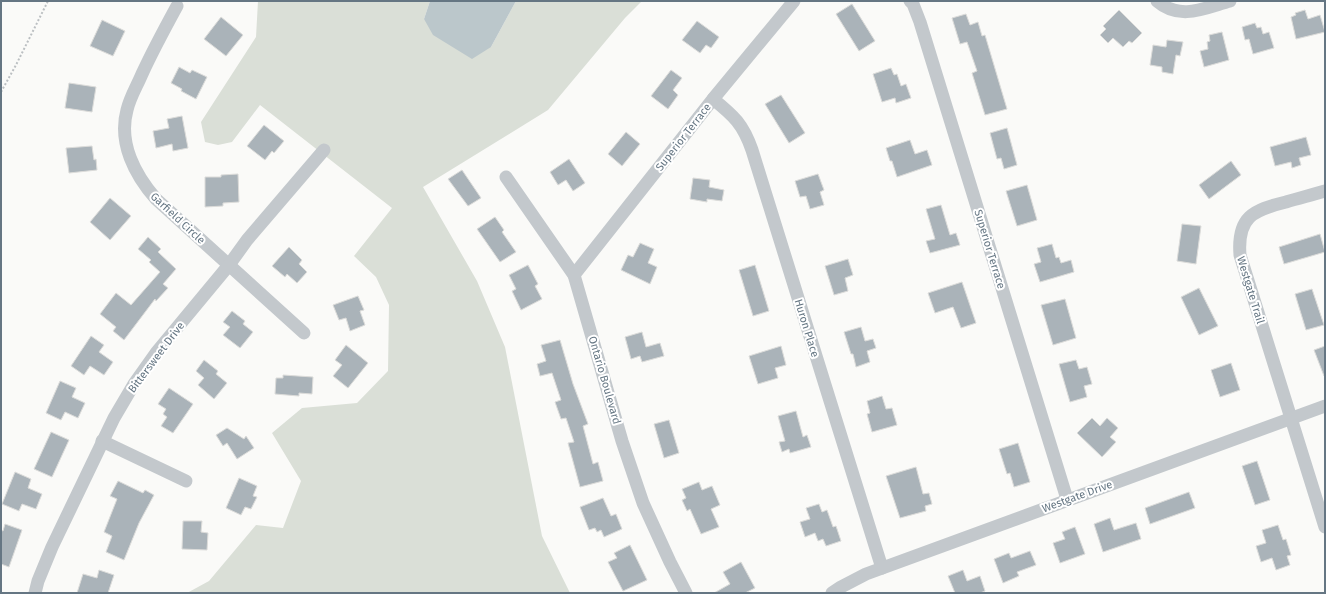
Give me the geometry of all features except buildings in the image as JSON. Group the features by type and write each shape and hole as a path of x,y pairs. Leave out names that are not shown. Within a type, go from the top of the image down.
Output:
{"street":[{"name":"Superior Terrace","path":"574,275 712,100 794,1"},
{"name":"Superior Terrace","path":"910,1 913,4 922,29 1067,500"},
{"path":"1158,1 1168,8 1180,12 1194,11 1230,1"},
{"name":"Garfield Circle","path":"177,6 149,59 126,112 126,142 132,162 144,185 156,199 304,333"},
{"name":"Huron Place","path":"712,100 738,122 750,145 882,568"},
{"name":"Bittersweet Drive","path":"35,593 38,581 52,547 102,441 134,384 156,353 229,265 247,240 324,150"},
{"name":"Ontario Boulevard","path":"506,177 574,275 622,441 644,502 670,562 686,593"},
{"name":"Westgate Trail","path":"1325,191 1256,211 1247,220 1241,231 1239,243 1240,255 1325,527"},
{"name":"Westgate Drive","path":"832,593 840,587 866,574 1325,406"},
{"path":"102,441 186,481"}],"path":[{"path":"1,92 48,1"}],"shaded area":[{"path":"258,1 430,1 424,19 491,47 516,1 642,1 625,18 548,110 423,187 477,281 505,347 542,536 570,593 187,593 209,581 256,525 283,528 301,481 272,433 302,408 357,403 388,371 389,305 376,277 354,256 392,208 260,105 232,142 218,145 205,142 201,122 256,37"},
{"path":"430,1 516,1 491,47 472,59 433,35 424,19"}]}
